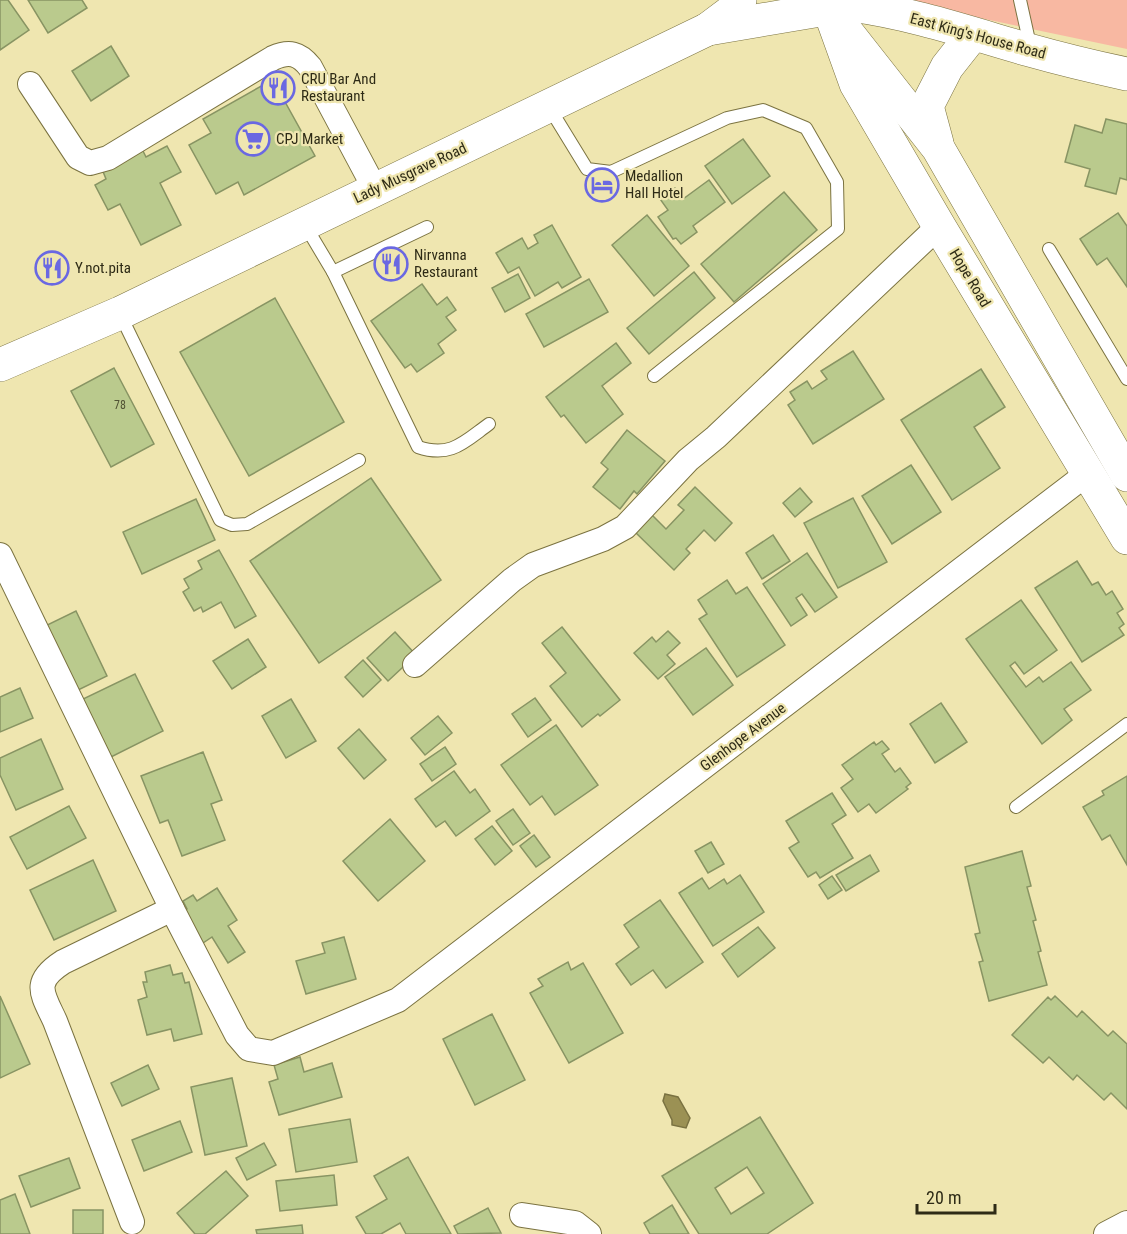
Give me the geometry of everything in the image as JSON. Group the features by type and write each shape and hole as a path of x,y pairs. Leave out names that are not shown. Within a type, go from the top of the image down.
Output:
{"main road":[{"path":"708,29 732,11 740,0"},
{"path":"826,4 938,148 1127,475"},
{"name":"Lady Musgrave Road","path":"0,364 120,313 708,29 826,4"},
{"name":"East King's House Road","path":"826,4 873,8 1127,74"},
{"name":"Hope Road","path":"826,4 856,84 1127,538"},
{"path":"938,148 927,106 947,67 973,34"}],"street":[{"path":"30,84 78,157 90,163 108,158 273,58 284,53 294,54 303,58 310,66 375,189"},
{"path":"415,665 512,580 533,565 603,539 625,527 688,459 716,437 939,226"},
{"name":"Glenhope Avenue","path":"0,555 172,909 237,1035 249,1048 273,1053 398,1000 1088,473"},
{"path":"132,1222 42,987 50,970 63,962 172,909"},
{"path":"522,1215 575,1223 588,1234"},
{"path":"1106,1234 1127,1223"}],"lane":[{"path":"1020,0 1032,51"},
{"path":"549,106 586,170 611,172 727,118 763,110 806,128 837,182 838,229 654,376"},
{"path":"304,224 333,272 418,447 435,452 458,447 489,424"},
{"path":"333,272 427,227"},
{"path":"1049,249 1127,379"},
{"path":"120,313 220,520 232,525 247,524 359,460"},
{"path":"1016,807 1127,724"}],"shaded area":[{"path":"894,0 1127,0 1127,49"},
{"path":"665,1094 678,1097 690,1118 686,1128 672,1125 663,1101"}],"building":[{"path":"0,0 8,0 29,30 0,50"},
{"path":"28,0 82,0 87,8 48,33"},
{"path":"111,46 129,76 91,101 72,71"},
{"name":"CPJ Market","path":"281,75 292,95 284,100 315,156 244,195 238,182 216,194 189,145 211,133 203,119"},
{"path":"1106,119 1127,124 1127,180 1120,178 1116,194 1085,186 1090,169 1065,162 1075,125 1102,133"},
{"path":"743,139 770,176 732,204 705,166"},
{"path":"167,146 181,172 160,183 181,225 141,245 120,204 108,210 95,185 106,179 102,169 142,149 146,157"},
{"path":"709,180 725,202 693,226 697,232 681,244 676,238 673,239 658,217 668,210 660,199 675,188 683,199"},
{"path":"784,192 817,230 734,302 701,264"},
{"path":"1118,213 1127,226 1127,287 1107,258 1097,265 1080,239"},
{"path":"647,215 689,266 654,296 612,245"},
{"path":"552,225 581,277 562,288 558,282 535,296 519,267 508,273 496,253 522,238 528,249 538,243 534,235"},
{"path":"694,272 715,298 649,354 627,328"},
{"path":"518,274 530,298 505,312 492,288"},
{"path":"589,279 608,312 544,347 526,314"},
{"path":"422,284 437,305 447,297 456,310 446,317 456,330 438,344 444,353 417,372 411,364 405,368 371,321"},
{"path":"275,298 344,422 249,476 180,352"},
{"path":"616,343 631,363 602,386 623,414 586,443 564,415 561,417 546,397"},
{"path":"853,351 884,399 813,444 788,405 795,400 790,392 807,381 812,389 827,379 821,371"},
{"path":"114,368 154,444 111,467 71,391"},
{"path":"981,369 1005,407 974,427 1000,468 952,500 901,420"},
{"path":"627,430 665,461 637,494 634,491 620,509 593,487 608,469 601,463"},
{"path":"911,465 941,512 892,544 862,496"},
{"path":"371,478 441,580 319,663 250,561"},
{"path":"695,487 732,523 715,541 704,530 686,549 690,553 674,570 635,532 652,515 666,529 684,510 678,505"},
{"path":"800,488 812,502 795,517 783,503"},
{"path":"853,498 887,562 838,588 804,523"},
{"path":"196,499 215,540 142,574 123,532"},
{"path":"773,535 790,561 762,579 746,553"},
{"path":"219,550 256,616 235,628 221,602 203,612 201,607 194,611 183,592 189,588 184,579 202,569 198,561"},
{"path":"807,553 837,597 815,612 802,594 796,598 807,615 791,626 763,584"},
{"path":"1077,561 1092,585 1098,582 1106,595 1112,591 1123,609 1117,613 1124,624 1119,628 1124,635 1082,662 1035,588"},
{"path":"727,580 736,594 747,587 785,645 737,677 699,619 707,614 698,600"},
{"path":"1021,600 1057,650 1024,674 1015,662 1010,666 1026,687 1039,677 1043,682 1071,662 1091,690 1064,709 1072,720 1042,744 966,639"},
{"path":"76,611 107,676 72,693 41,628"},
{"path":"562,627 620,700 582,727 550,686 566,673 542,643"},
{"path":"668,631 680,643 667,655 675,664 658,679 634,653 652,637 656,642"},
{"path":"395,632 416,655 388,681 367,658"},
{"path":"248,639 266,667 232,689 213,661"},
{"path":"706,648 733,685 693,715 665,677"},
{"path":"363,660 381,680 363,697 345,677"},
{"path":"135,674 163,731 111,757 83,699"},
{"path":"20,688 33,718 0,732 0,697"},
{"path":"535,698 551,720 528,737 512,714"},
{"path":"291,699 316,741 286,758 262,716"},
{"path":"941,703 967,742 935,763 910,724"},
{"path":"438,716 452,733 425,755 411,738"},
{"path":"556,725 598,785 555,815 542,796 530,805 501,765"},
{"path":"359,729 386,760 364,779 338,748"},
{"path":"41,739 63,789 16,810 0,775 0,758"},
{"path":"882,741 889,749 882,754 895,772 900,768 911,783 906,787 908,789 876,813 869,804 858,812 841,788 853,779 842,765 874,742 876,745"},
{"path":"445,747 456,764 432,781 420,764"},
{"path":"203,752 222,800 211,804 225,840 182,856 168,820 160,823 141,776"},
{"path":"454,771 470,793 475,789 490,811 456,836 445,821 436,827 415,799"},
{"path":"1127,776 1127,865 1110,835 1102,840 1083,807 1104,795 1102,791"},
{"path":"832,793 846,815 832,824 853,858 820,878 816,872 808,877 789,848 799,842 786,821"},
{"path":"69,806 86,838 27,869 10,837"},
{"path":"513,809 530,833 513,845 496,821"},
{"path":"390,819 425,861 378,901 343,861"},
{"path":"492,826 512,851 495,865 475,839"},
{"path":"534,835 550,857 536,867 520,846"},
{"path":"711,842 724,864 708,873 695,851"},
{"path":"1022,851 1031,886 1027,887 1036,920 1033,921 1041,951 1038,952 1047,985 989,1001 979,962 983,961 975,934 980,933 965,867"},
{"path":"870,855 879,871 846,891 836,875"},
{"path":"93,860 116,911 54,940 30,890"},
{"path":"740,875 764,912 713,946 679,893 702,878 709,889 724,879 727,884"},
{"path":"832,876 842,890 828,899 819,885"},
{"path":"217,888 237,920 228,926 245,952 228,963 212,937 203,943 183,911 187,909 183,901 193,895 197,901"},
{"path":"660,900 703,962 666,988 653,970 631,985 616,964 639,947 624,925"},
{"path":"758,927 775,948 738,977 722,954"},
{"path":"344,937 356,979 306,994 296,961 325,953 322,943"},
{"path":"568,962 571,970 583,963 623,1033 569,1063 530,993 543,986 538,979"},
{"path":"170,965 173,975 182,973 185,983 189,982 202,1034 174,1041 171,1029 147,1035 138,1000 147,997 143,982 147,982 145,972"},
{"path":"0,996 30,1064 0,1078"},
{"path":"1055,996 1077,1017 1082,1011 1108,1036 1113,1031 1127,1044 1127,1109 1111,1093 1104,1100 1077,1075 1073,1080 1049,1057 1043,1063 1012,1035 1048,997 1051,1000"},
{"path":"492,1014 525,1080 475,1105 443,1039"},
{"path":"300,1057 304,1072 332,1063 342,1097 279,1115 269,1082 278,1079 274,1065"},
{"path":"148,1065 159,1089 122,1106 111,1083"},
{"path":"232,1078 247,1146 205,1155 191,1087"},
{"path":"760,1117 813,1203 767,1234 699,1234 662,1176","holes":["747,1167 764,1193 731,1214 715,1188"]},
{"path":"350,1119 357,1162 296,1172 289,1129"},
{"path":"180,1121 192,1152 144,1171 132,1140"},
{"path":"264,1143 276,1165 247,1180 236,1158"},
{"path":"408,1157 451,1234 406,1234 400,1223 381,1234 366,1234 356,1217 387,1199 374,1176"},
{"path":"69,1158 80,1188 31,1207 19,1176"},
{"path":"226,1171 248,1196 205,1234 195,1234 177,1213"},
{"path":"334,1175 337,1205 280,1211 276,1181"},
{"path":"15,1194 30,1234 0,1234 0,1200"},
{"path":"672,1205 689,1234 650,1234 644,1223"},
{"path":"488,1208 501,1233 458,1234 454,1226"},
{"path":"73,1210 103,1210 103,1234 73,1234"},
{"path":"302,1225 303,1234 257,1234 256,1230"}],"place":[{"name":"CRU Bar And Restaurant","path":"278,88"},
{"name":"CPJ Market","path":"253,139"},
{"name":"Medallion Hall Hotel","path":"602,185"},
{"name":"Nirvanna Restaurant","path":"391,264"},
{"name":"Y.not.pita","path":"52,268"}]}
